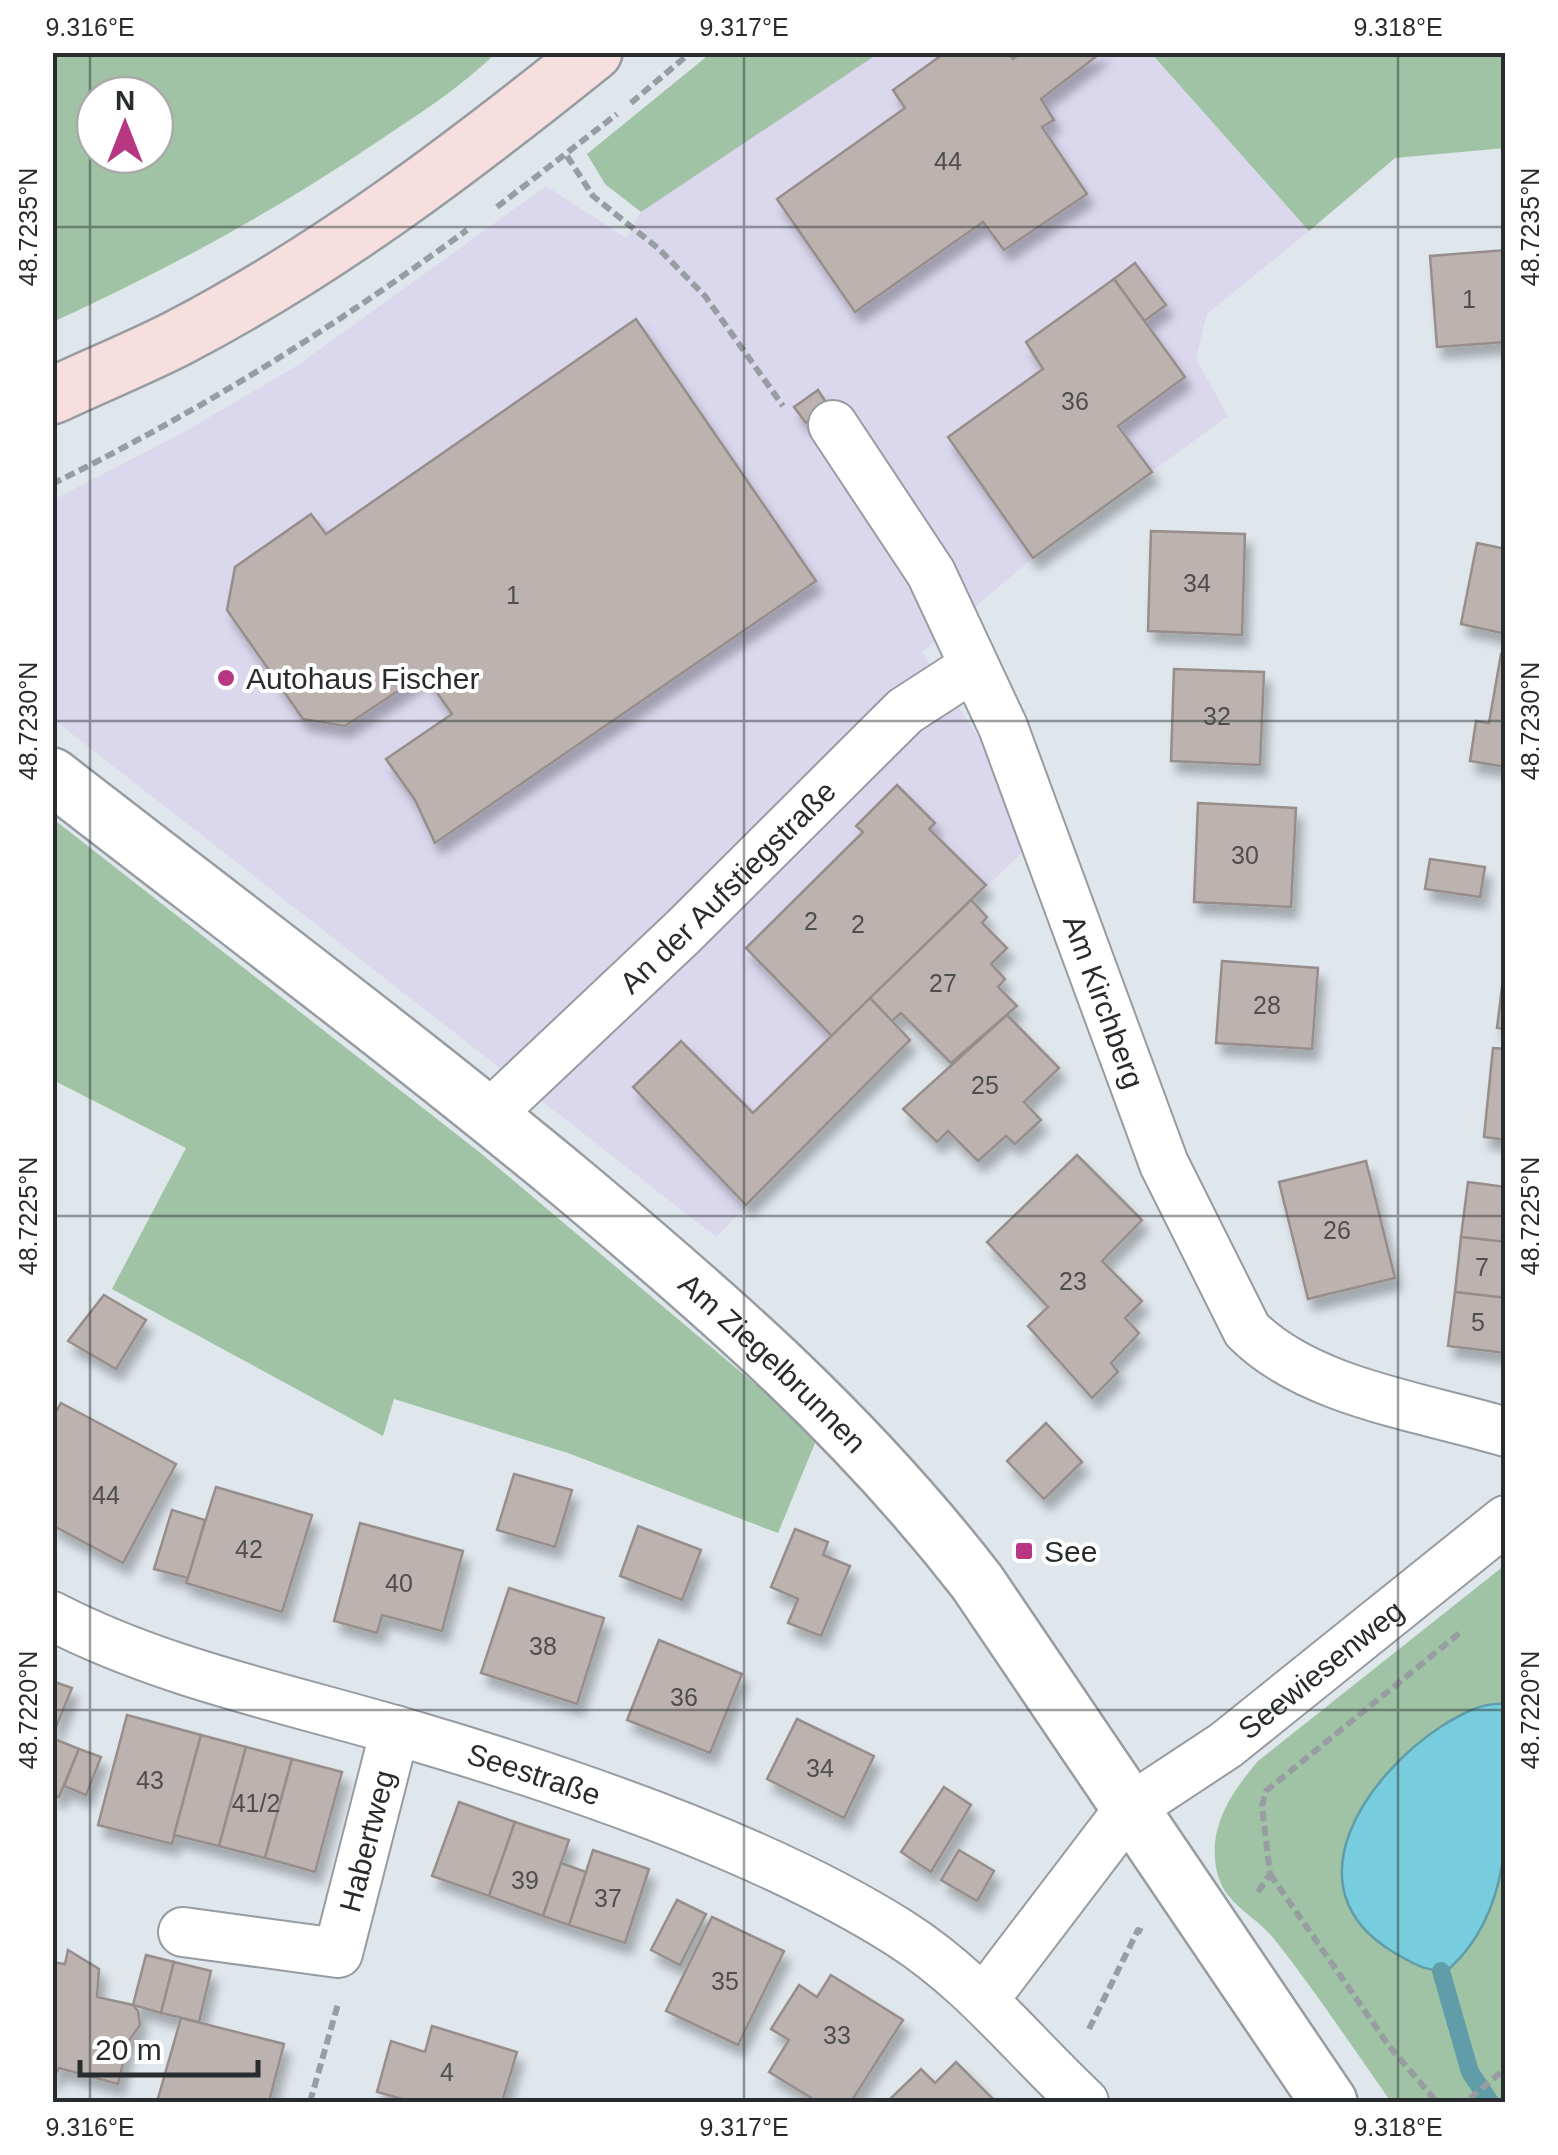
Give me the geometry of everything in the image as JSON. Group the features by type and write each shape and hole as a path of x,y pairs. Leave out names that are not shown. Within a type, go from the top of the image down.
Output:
{"main road":[{"path":"52,396 178,338 306,264 424,185 594,52"}],"street":[{"name":"Am Kirchberg","path":"833,424 931,573 1011,745 1102,1006 1164,1164 1247,1330 1266,1350 1312,1376 1506,1432"},
{"name":"An der Aufstiegstraße","path":"488,1115 683,932 905,711 972,667"},
{"name":"Am Ziegelbrunnen","path":"52,776 488,1115 765,1348 852,1434 921,1510 976,1582 1329,2102"},
{"name":"Seewiesenweg","path":"1129,1809 1226,1744 1506,1520"},
{"name":"Seestraße","path":"52,1616 148,1656 587,1793 754,1859 902,1934 985,1998 1073,2092"},
{"name":"Habertweg","path":"183,1932 338,1953 395,1730"},
{"path":"985,1998 1129,1809"}],"path":[{"path":"567,156 592,196 659,248 705,296 800,432 833,424"},
{"path":"1446,2102 1436,2100 1389,2046 1270,1874 1262,1806 1266,1791 1476,1620"},
{"path":"1073,2092 1138,1930 1154,1936 1175,1954 1247,1908 1270,1874"},
{"name":"Habertweg","path":"310,2102 340,1997 338,1953"},
{"path":"1456,2102 1467,2100 1506,2068"}],"shaded area":[{"path":"879,53 1151,53 1309,231 1207,314 1196,359 1228,416 1033,558 922,652 994,761 1024,851 870,998 910,1040 716,1237 53,719 53,500 186,431 298,365 546,186 626,238 641,212"}],"green space":[{"path":"53,52 496,53 437,101 296,194 136,282 53,322"},
{"path":"711,53 879,53 641,212 605,184 587,154"},
{"path":"1151,53 1505,53 1505,148 1395,158 1309,231"},
{"path":"52,818 483,1155 774,1400 815,1443 778,1533 568,1453 394,1399 383,1436 112,1289 186,1148 53,1080"},
{"path":"1505,1565 1505,2102 1391,2102 1275,1940 1234,1902 1221,1884 1215,1856 1218,1826 1239,1786 1258,1761"}],"water":[{"path":"1505,1704 1507,1809 1499,1879 1489,1911 1473,1941 1450,1968 1427,1969 1393,1952 1362,1926 1345,1896 1342,1865 1350,1833 1366,1802 1414,1747 1464,1713"}],"building":[{"path":"946,52 1008,52 1013,59 1022,52 1102,52 1041,99 1054,120 1042,127 1087,194 1004,250 983,222 855,312 777,199 905,108 893,90"},
{"path":"1506,250 1506,342 1437,347 1430,256"},
{"path":"1135,263 1166,305 1144,321 1114,279"},
{"path":"1114,279 1185,377 1118,426 1152,472 1033,558 948,437 1043,369 1026,342"},
{"path":"636,319 816,581 435,843 415,800 386,759 452,714 424,674 345,726 303,719 227,610 235,567 311,514 326,534"},
{"path":"818,390 829,407 806,423 794,407"},
{"path":"1151,531 1245,534 1242,635 1148,631"},
{"path":"1477,543 1506,549 1506,634 1461,624"},
{"path":"1501,654 1506,655 1506,767 1470,761 1476,721 1489,723"},
{"path":"1174,669 1264,672 1260,765 1171,761"},
{"path":"897,785 935,823 929,829 986,885 832,1036 746,948 863,832 856,826"},
{"path":"1198,803 1296,808 1291,907 1194,902"},
{"path":"1430,859 1485,867 1480,897 1425,889"},
{"path":"971,900 987,917 982,923 1007,948 991,964 1005,979 998,987 1017,1006 951,1063 901,1013 892,1021 870,998"},
{"path":"1506,955 1506,1029 1497,1028"},
{"path":"1222,961 1318,968 1312,1049 1216,1043"},
{"path":"870,998 910,1040 746,1205 633,1087 681,1041 753,1113"},
{"path":"1007,1015 1059,1068 1024,1102 1041,1120 1015,1144 1006,1136 978,1161 948,1131 937,1142 903,1109"},
{"path":"1493,1048 1506,1049 1506,1140 1484,1137"},
{"path":"1077,1155 1142,1220 1102,1261 1142,1301 1125,1318 1139,1333 1111,1363 1118,1372 1092,1398 1028,1326 1048,1307 987,1242"},
{"path":"1366,1161 1395,1278 1308,1299 1279,1182"},
{"path":"1468,1182 1506,1187 1506,1242 1461,1237"},
{"path":"1461,1237 1506,1242 1506,1298 1455,1292"},
{"path":"1455,1292 1506,1298 1506,1353 1448,1346"},
{"path":"104,1295 146,1320 116,1369 68,1341"},
{"path":"61,1403 176,1464 123,1563 52,1525 52,1419"},
{"path":"1046,1423 1082,1462 1044,1499 1007,1461"},
{"path":"514,1474 572,1490 555,1547 497,1530"},
{"path":"216,1487 312,1515 282,1612 186,1583"},
{"path":"172,1510 205,1520 188,1578 154,1569"},
{"path":"360,1523 463,1551 442,1631 382,1615 377,1633 334,1621"},
{"path":"638,1526 701,1550 682,1600 620,1576"},
{"path":"795,1529 828,1542 823,1555 850,1566 821,1636 788,1623 798,1599 771,1587"},
{"path":"509,1588 604,1618 577,1704 481,1673"},
{"path":"659,1640 742,1674 710,1753 627,1720"},
{"path":"52,1681 72,1688 52,1737"},
{"path":"127,1715 201,1735 172,1844 98,1825"},
{"path":"797,1719 874,1756 844,1818 767,1779"},
{"path":"201,1735 246,1747 219,1846 174,1835"},
{"path":"52,1738 79,1749 59,1797 52,1794"},
{"path":"246,1747 292,1759 265,1858 219,1846"},
{"path":"79,1749 101,1757 86,1795 64,1786"},
{"path":"292,1759 342,1772 315,1872 265,1858"},
{"path":"944,1787 971,1805 931,1872 901,1852"},
{"path":"459,1802 515,1822 489,1896 432,1876"},
{"path":"515,1822 569,1840 543,1916 489,1896"},
{"path":"593,1850 649,1869 625,1943 569,1925"},
{"path":"959,1850 994,1871 977,1901 941,1880"},
{"path":"561,1863 586,1872 569,1925 543,1916"},
{"path":"677,1900 706,1914 680,1965 651,1950"},
{"path":"712,1917 784,1951 738,2045 666,2011"},
{"path":"68,1950 99,1969 97,1997 133,2005 138,2011 140,2025 128,2042 118,2084 59,2068 52,2081 52,1962 65,1964"},
{"path":"146,1955 174,1962 161,2013 133,2005"},
{"path":"174,1962 211,1971 199,2022 161,2013"},
{"path":"831,1975 903,2020 851,2102 818,2102 769,2072 789,2040 771,2029 799,1985 817,1997"},
{"path":"181,2018 284,2044 269,2102 157,2102"},
{"path":"432,2026 517,2052 502,2102 413,2102 377,2092 391,2041 425,2052"},
{"path":"956,2062 996,2102 887,2102 921,2069 935,2083"}],"waterway":[{"path":"1441,1971 1470,2072 1490,2102"}],"place":[{"name":"Autohaus Fischer","path":"226,678"},
{"name":"See","path":"1024,1551"}]}
